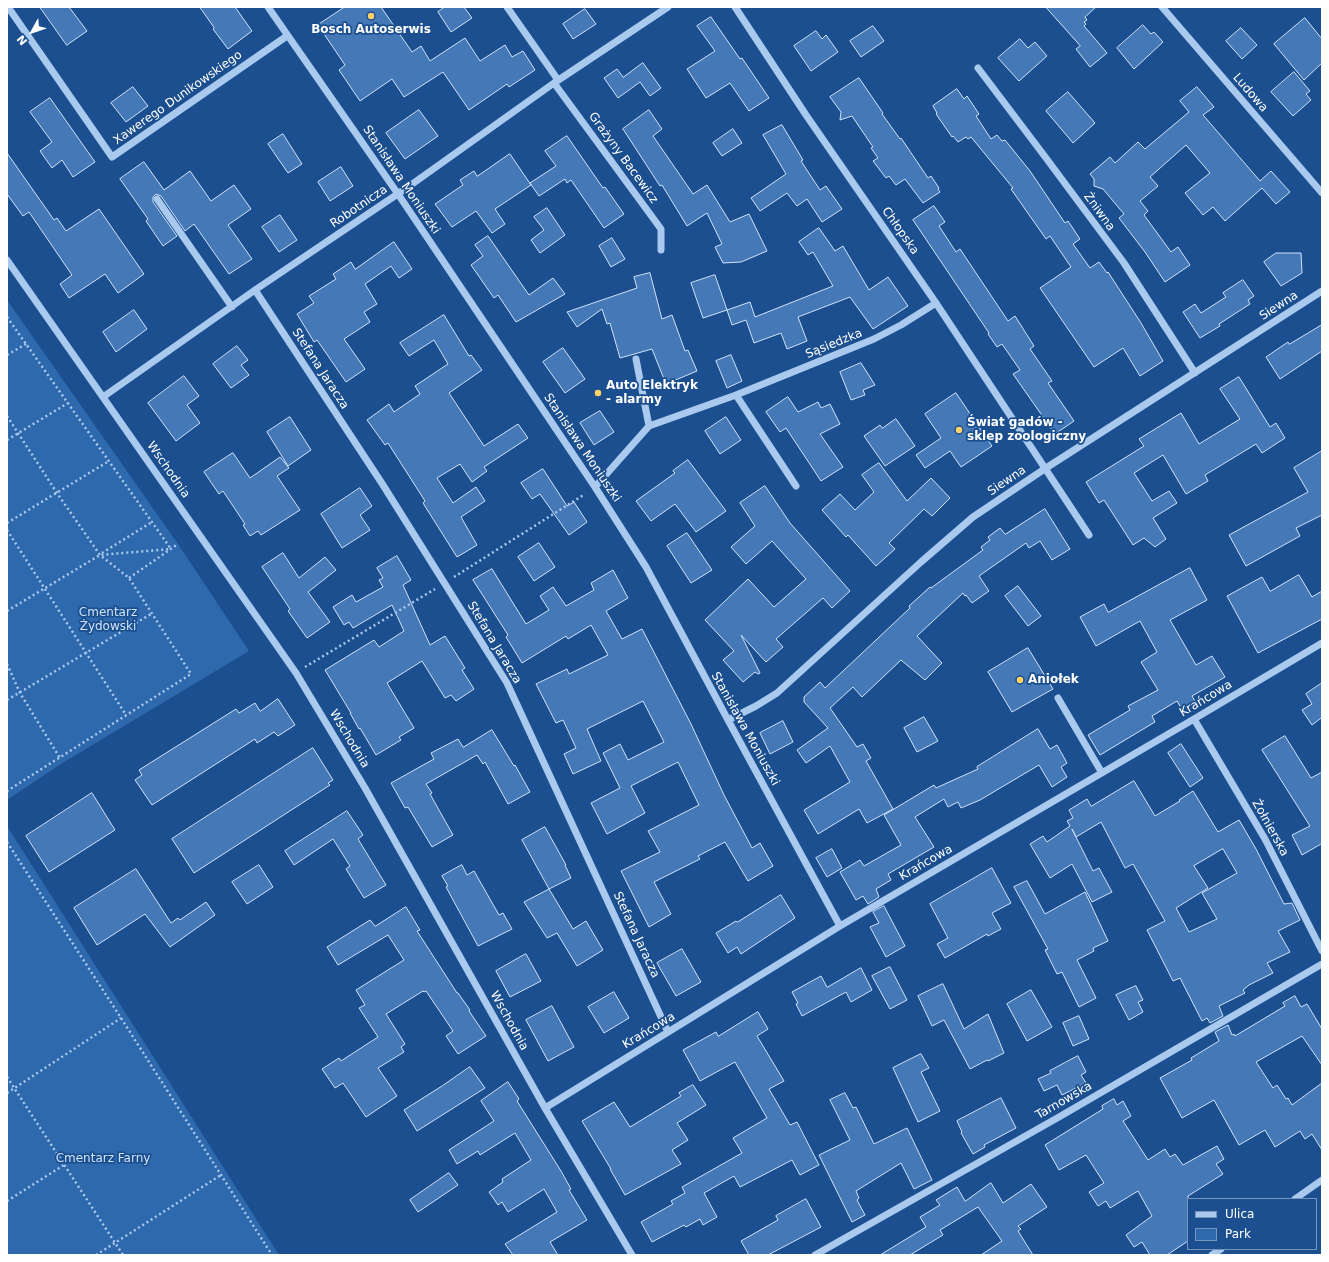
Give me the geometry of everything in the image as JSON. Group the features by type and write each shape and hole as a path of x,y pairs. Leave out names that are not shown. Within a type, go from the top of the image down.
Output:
{"street":[{"name":"Xawerego Dunikowskiego","path":"8,7 112,157 287,36"},
{"name":"Stanisława Moniuszki","path":"268,7 398,194 595,487 646,567 840,926"},
{"name":"Grażyny Bacewicz","path":"507,7 556,81 661,229 661,250"},
{"name":"Robotnicza","path":"102,398 255,290 398,194 556,81 668,7"},
{"name":"Chłopska","path":"735,7 806,115 936,303 1089,535"},
{"name":"Ludowa","path":"1162,7 1322,193"},
{"name":"Żniwna","path":"978,68 1124,264 1195,373"},
{"path":"157,200 232,307"},
{"name":"Wschodnia","path":"7,260 102,398 121,422 296,673 365,788 545,1108 632,1255"},
{"name":"Stefana Jaracza","path":"255,290 383,485 507,683 668,1032"},
{"name":"Siewna","path":"728,720 756,706 777,693 921,562 973,517 1046,468 1322,291"},
{"name":"Sąsiedzka","path":"595,487 649,426 736,395 874,339 901,325 936,303"},
{"path":"636,358 649,426"},
{"path":"736,395 796,486"},
{"name":"Krańcowa","path":"545,1108 840,926 1322,643"},
{"path":"1058,698 1102,773"},
{"name":"Żołnierska","path":"1194,719 1265,839 1322,951"},
{"name":"Tarnowska","path":"815,1255 1059,1117 1322,964"},
{"path":"1295,1198 1322,1180"}],"path":[{"path":"7,317 171,549"},
{"path":"7,355 26,344"},
{"path":"7,440 68,403"},
{"path":"7,416 56,492 100,554 129,578 191,674 7,791"},
{"path":"7,522 109,461"},
{"path":"7,611 152,522"},
{"path":"7,530 126,715"},
{"path":"129,578 178,544"},
{"path":"100,554 171,549"},
{"path":"7,700 151,614"},
{"path":"7,664 20,692 60,758"},
{"path":"7,842 272,1255"},
{"path":"7,1093 121,1018"},
{"path":"7,1077 123,1255"},
{"path":"7,1201 64,1165"},
{"path":"96,1255 221,1175"}],"green space":[{"name":"Cmentarz Żydowski","path":"7,300 178,544 249,651 64,762 7,800"},
{"name":"Cmentarz Farny","path":"7,826 279,1255 7,1255"}],"building":[{"path":"40,7 69,7 87,31 67,45"},
{"path":"200,7 235,7 252,31 228,49 213,29 214,28"},
{"path":"345,7 381,7 412,52 421,46 430,61 465,38 480,61 505,45 512,57 523,51 535,70 509,87 507,84 469,110 443,72 404,97 392,79 360,101 339,70 345,65 318,25"},
{"path":"445,7 464,7 472,18 451,32 438,12"},
{"path":"1046,7 1096,7 1085,17 1087,20 1084,22 1086,24 1084,26 1107,53 1090,67 1076,49 1080,46"},
{"path":"585,9 596,24 573,39 563,24"},
{"path":"711,17 740,59 742,58 769,98 749,111 730,83 706,98 687,69 715,51 697,26"},
{"path":"1305,18 1322,39 1322,63 1304,80 1274,44"},
{"path":"1143,25 1151,34 1154,32 1163,42 1134,69 1117,48"},
{"path":"873,26 884,41 861,57 850,41"},
{"path":"1241,28 1257,45 1242,59 1226,41"},
{"path":"816,31 822,39 826,35 838,52 811,71 794,46"},
{"path":"1020,39 1028,48 1035,42 1047,56 1019,81 998,58"},
{"path":"643,63 661,88 650,96 640,82 618,98 604,78 617,69 623,77"},
{"path":"1294,72 1310,91 1306,94 1311,100 1293,116 1271,92"},
{"path":"859,78 883,113 882,114 900,139 901,138 928,178 931,176 939,188 938,189 940,192 923,203 905,179 896,185 889,176 886,178 873,161 878,158 871,148 873,147 852,116 840,120 841,112 830,97"},
{"path":"133,87 148,106 126,122 111,103"},
{"path":"1197,87 1214,107 1203,115 1260,181 1271,171 1290,192 1276,204 1262,188 1225,221 1213,207 1203,215 1185,193 1210,173 1186,145 1150,177 1158,186 1140,201 1148,211 1144,215 1171,252 1178,247 1190,265 1165,282 1145,252 1119,218 1124,214 1103,189 1094,186 1094,179 1090,174 1110,157 1115,163 1138,142 1145,149 1189,112 1180,101"},
{"path":"957,89 964,99 967,96 979,114 976,116 991,139 997,135 1002,141 1005,140 1030,171 1065,223 1068,221 1080,239 1073,244 1090,268 1099,262 1107,273 1108,272 1141,323 1163,361 1140,376 1123,348 1094,367 1040,288 1071,267 1050,236 1046,239 1011,189 1013,188 971,137 968,139 966,137 958,142 953,136 952,137 936,114 937,113 933,106"},
{"path":"1068,92 1095,123 1073,143 1046,111"},
{"path":"50,98 95,162 73,177 62,160 52,168 40,151 52,142 30,112"},
{"path":"419,110 438,136 405,159 386,133"},
{"path":"649,110 662,129 653,136 693,194 707,185 730,222 749,214 767,251 741,262 723,263 715,247 722,244 707,213 687,226 662,185 660,186 623,129"},
{"path":"782,125 803,160 801,161 820,190 826,186 842,209 822,222 807,199 797,206 787,193 760,211 751,198 786,174 763,135"},
{"path":"733,129 742,143 722,156 713,143"},
{"path":"283,134 302,164 288,173 268,144"},
{"path":"567,136 603,188 605,187 624,214 604,228 571,180 567,183 565,179 539,196 530,183 556,166 545,151"},
{"path":"7,153 54,220 57,218 66,231 99,209 144,274 118,293 105,274 69,298 60,284 72,275 29,212 23,216 7,194"},
{"path":"510,154 531,185 495,209 505,224 492,233 476,211 452,227 435,204 463,185 460,180 474,171 477,176"},
{"path":"144,162 164,190 190,171 211,201 234,185 251,209 228,225 252,259 229,274 194,224 185,231 161,196 156,194 153,197 153,202 177,236 163,246 146,221 148,219 120,179"},
{"path":"341,167 353,186 330,201 318,182"},
{"path":"934,206 945,222 939,226 956,252 960,249 1008,321 1015,316 1034,346 1030,349 1052,381 1048,383 1074,421 1055,434 1013,374 1020,370 1002,344 997,347 913,220"},
{"path":"547,208 565,235 540,253 531,240 544,230 534,217"},
{"path":"280,215 297,240 279,252 262,227"},
{"path":"819,228 835,251 843,246 869,290 888,277 908,306 873,329 850,297 798,317 807,341 787,349 781,333 754,343 746,320 732,325 727,310 750,302 755,317 833,286 813,252 808,255 799,242"},
{"path":"488,236 529,295 553,278 565,294 516,322 498,295 494,298 471,265 483,256 475,245"},
{"path":"612,238 625,259 611,267 599,246"},
{"path":"394,242 412,269 399,278 391,266 365,284 377,304 364,312 370,322 344,339 365,369 346,382 317,340 314,342 297,314 314,303 309,296 336,279 333,274 351,262 355,269"},
{"path":"1276,253 1301,253 1302,273 1281,286 1264,262"},
{"path":"650,273 662,319 672,315 685,351 688,350 697,371 666,384 652,349 620,358 610,323 607,324 602,309 577,327 567,312 637,288 634,277"},
{"path":"715,275 727,310 703,318 691,283"},
{"path":"1243,280 1254,296 1248,300 1250,304 1219,324 1220,326 1200,338 1183,312 1195,304 1201,313 1226,297 1223,293"},
{"path":"134,310 147,329 116,352 103,332"},
{"path":"444,315 469,356 471,355 482,370 449,393 484,446 518,424 528,438 484,467 487,471 472,482 460,464 437,478 453,503 476,487 485,501 461,517 477,545 457,557 423,503 425,501 388,443 385,445 367,420 389,404 394,412 420,394 415,386 448,364 434,340 409,356 400,343"},
{"path":"1322,325 1322,351 1280,379 1266,357 1288,342 1289,344"},
{"path":"237,346 248,360 241,365 249,375 231,388 213,364"},
{"path":"563,348 585,379 565,393 543,362"},
{"path":"731,355 742,381 727,388 716,361"},
{"path":"861,363 875,385 863,390 865,395 851,400 840,372"},
{"path":"184,376 199,396 187,405 200,423 176,441 148,403"},
{"path":"1239,377 1270,427 1276,423 1285,438 1262,453 1256,444 1205,475 1208,481 1186,494 1163,455 1134,473 1152,501 1169,491 1177,503 1153,518 1166,539 1155,547 1144,538 1133,545 1104,500 1099,503 1086,482 1144,446 1139,439 1181,413 1199,444 1240,419 1220,389"},
{"name":"Świat gadów - sklep zoologiczny","path":"956,393 992,446 961,467 950,451 925,468 916,455 941,438 925,414"},
{"path":"788,397 798,412 818,402 821,408 830,404 840,424 820,434 843,467 821,481 786,428 780,432 766,412"},
{"path":"600,411 614,432 594,445 580,423"},
{"path":"290,417 311,450 288,466 267,432"},
{"path":"726,417 741,440 720,454 705,431"},
{"path":"896,419 915,446 885,466 864,436 880,425 882,428"},
{"path":"1322,451 1322,515 1296,528 1300,536 1246,566 1229,535 1308,492 1294,468"},
{"path":"233,453 250,478 280,457 289,468 277,476 300,510 261,535 258,531 250,536 243,525 245,524 223,491 219,494 204,472"},
{"path":"688,460 726,511 696,532 675,504 651,521 636,501 675,473 673,471"},
{"path":"879,463 907,501 931,478 950,498 932,516 924,509 889,543 895,549 876,566 848,535 846,537 822,510 840,494 855,510 874,492 862,475"},
{"path":"543,469 567,506 574,502 587,522 569,535 540,494 532,499 521,483"},
{"path":"765,486 790,523 850,591 832,608 823,598 776,639 783,647 766,662 741,635 760,673 758,674 755,672 743,682 723,660 734,651 705,620 748,579 774,607 806,579 772,541 746,564 731,547 755,526 740,503"},
{"path":"360,488 372,506 360,515 370,530 342,548 321,514"},
{"path":"1045,509 1070,549 1052,560 1040,541 1029,548 1026,543 979,576 989,591 972,603 963,593 917,636 942,663 925,680 901,660 862,697 853,687 830,708 857,747 863,744 871,758 866,761 893,809 867,823 859,809 818,834 804,810 850,782 830,746 806,763 797,750 828,728 804,702 804,697 820,682 825,688 910,608 909,606 930,587 931,588 983,550 981,547 990,540 988,537 1000,528 1005,534"},
{"path":"687,533 712,570 691,583 667,546"},
{"path":"539,543 555,567 534,581 518,557"},
{"path":"283,553 299,578 325,557 336,570 308,592 330,622 307,638 288,611 290,609 262,567"},
{"path":"397,556 411,580 403,585 430,645 445,636 465,668 462,670 474,689 456,701 451,695 445,698 422,661 387,683 414,728 399,737 401,740 376,755 360,728 359,729 325,670 374,640 379,647 404,631 392,605 353,628 349,622 344,625 333,607 352,595 356,602 383,587 379,580 383,578 377,568"},
{"path":"1190,568 1207,600 1170,620 1196,665 1212,656 1225,677 1192,696 1195,701 1181,708 1177,701 1152,716 1155,722 1100,755 1088,735 1130,710 1128,706 1158,690 1141,662 1157,652 1140,621 1096,646 1080,617 1104,604 1108,612"},
{"path":"492,569 526,624 549,610 540,596 553,587 566,606 594,590 591,583 613,570 628,598 606,611 622,639 642,629 691,724 724,795 752,848 760,843 773,866 748,881 725,842 698,856 700,859 654,882 671,914 649,927 621,871 660,852 648,831 699,805 678,762 631,786 645,813 607,834 591,803 620,788 603,753 620,744 628,760 664,742 643,701 587,729 601,761 573,774 564,754 576,748 563,720 556,723 536,684 567,669 569,674 608,655 591,625 568,639 566,636 522,663 506,637 508,635 473,580"},
{"path":"1299,575 1312,597 1322,591 1322,619 1258,653 1227,596 1262,577 1270,591"},
{"path":"1018,586 1041,616 1028,626 1005,596"},
{"name":"Aniołek","path":"1028,648 1053,689 1012,712 988,672"},
{"path":"1322,683 1322,719 1321,718 1312,725 1302,710 1312,704 1306,694"},
{"path":"278,699 295,725 278,736 274,732 257,743 255,739 152,805 135,780 142,775 139,770 236,709 239,713 255,703 260,711"},
{"path":"924,717 938,741 917,752 904,728"},
{"path":"783,721 793,742 770,754 760,733"},
{"path":"1038,729 1050,749 1057,745 1067,763 1061,767 1067,777 1052,787 1039,765 980,800 961,808 958,802 948,807 944,799 915,817 934,847 888,874 891,880 876,889 879,897 868,904 863,896 856,900 840,872 860,860 864,866 901,845 884,815 934,785 936,788 978,769 977,767"},
{"path":"492,730 514,766 515,765 530,792 508,804 485,762 483,764 477,755 426,784 453,835 432,847 408,807 405,808 391,783 434,759 431,753 458,739 463,747"},
{"path":"1285,736 1311,778 1322,772 1322,845 1321,844 1302,855 1292,835 1310,826 1262,750"},
{"path":"1181,744 1203,778 1190,787 1168,753"},
{"path":"313,748 333,780 328,783 330,785 194,873 172,839"},
{"path":"1134,781 1155,816 1180,801 1179,800 1193,791 1218,832 1239,820 1256,849 1284,904 1292,903 1300,920 1278,931 1290,952 1267,963 1273,973 1249,985 1243,990 1245,993 1219,1006 1223,1016 1210,1023 1207,1018 1202,1021 1180,978 1173,981 1147,930 1165,921 1133,864 1125,868 1101,822 1076,837 1093,871 1099,868 1112,892 1092,902 1072,864 1050,878 1030,844 1043,836 1047,842 1070,826 1067,821 1073,818 1069,810 1087,799 1091,806","holes":["1223,849 1237,873 1202,893 1217,919 1189,932 1176,908 1208,888 1194,866"]},
{"path":"92,793 115,830 49,872 26,836"},
{"path":"347,811 363,835 358,839 386,885 364,898 346,869 350,866 333,839 294,865 285,851"},
{"path":"545,827 566,865 571,878 549,889 522,840"},
{"path":"832,849 842,868 827,877 816,858"},
{"path":"259,865 273,887 247,904 232,882"},
{"path":"462,865 467,875 474,871 499,915 503,913 512,929 478,946 446,887 448,886 442,876"},
{"path":"992,868 1011,903 992,913 1001,929 988,936 987,934 945,958 937,944 948,938 930,904"},
{"path":"136,869 171,923 178,918 180,920 206,902 215,915 170,947 145,914 97,945 74,908"},
{"path":"1027,881 1045,914 1085,892 1108,941 1093,948 1094,951 1077,960 1096,998 1079,1007 1062,972 1057,974 1045,950 1048,949 1014,887"},
{"path":"549,889 573,929 586,921 603,950 577,966 557,933 547,938 524,902"},
{"path":"781,895 795,918 741,954 737,947 728,953 716,933"},
{"path":"884,906 905,946 886,957 870,927 879,923 873,912"},
{"path":"406,907 420,930 417,931 486,1036 458,1054 446,1036 453,1031 426,991 423,991 386,1014 405,1044 401,1047 404,1052 378,1068 397,1096 366,1117 343,1083 335,1088 322,1069 339,1058 341,1061 378,1037 359,1008 365,1005 356,990 404,960 388,935 338,965 327,947 370,920 375,926"},
{"path":"682,949 701,982 676,996 657,963"},
{"path":"526,954 541,981 510,997 496,971"},
{"path":"890,967 907,1000 890,1009 872,976"},
{"path":"861,968 872,990 851,1002 846,992 802,1016 796,1004 798,1003 792,992 821,976 827,987"},
{"path":"943,984 964,1029 988,1014 1004,1053 970,1069 944,1020 932,1026 918,996"},
{"path":"1136,986 1143,1000 1138,1002 1143,1012 1129,1020 1116,995"},
{"path":"1031,990 1052,1027 1027,1041 1007,1004"},
{"path":"614,992 629,1018 604,1033 588,1007"},
{"path":"1295,996 1301,1007 1307,1004 1322,1029 1322,1065 1302,1036 1256,1062 1273,1088 1277,1085 1292,1105 1322,1083 1322,1150 1312,1134 1305,1139 1300,1131 1275,1147 1265,1130 1239,1145 1214,1100 1182,1118 1160,1078 1192,1060 1191,1058 1219,1041 1215,1032 1228,1025 1232,1035 1234,1034 1235,1036 1285,1006 1283,1003"},
{"path":"552,1006 574,1047 548,1061 526,1020"},
{"path":"758,1012 768,1029 757,1036 784,1081 769,1089 790,1125 797,1122 819,1165 800,1175 792,1160 740,1187 734,1176 704,1193 717,1217 703,1225 700,1219 686,1227 684,1225 652,1242 641,1222 673,1204 671,1201 685,1193 682,1187 742,1153 733,1138 767,1118 735,1062 700,1081 683,1050 716,1032 718,1036"},
{"path":"1079,1016 1089,1039 1073,1046 1063,1023"},
{"path":"921,1054 929,1068 921,1072 940,1111 918,1122 893,1068"},
{"path":"1078,1056 1086,1072 1081,1075 1086,1083 1062,1095 1057,1085 1044,1091 1038,1079 1051,1073 1050,1071"},
{"path":"470,1067 485,1088 417,1131 404,1110"},
{"path":"508,1082 519,1099 517,1101 561,1171 571,1189 569,1190 587,1220 550,1242 558,1255 513,1255 505,1244 557,1212 544,1189 508,1212 502,1202 498,1205 489,1192 503,1182 502,1179 531,1160 515,1133 480,1155 478,1151 457,1164 449,1150 494,1121 481,1101"},
{"path":"693,1085 706,1105 677,1123 688,1140 672,1150 681,1164 625,1195 582,1121 614,1102 630,1127 681,1096 679,1093"},
{"path":"845,1093 853,1108 856,1107 874,1144 907,1128 932,1180 914,1189 901,1163 856,1191 859,1198 857,1200 865,1215 852,1222 819,1155 850,1140 830,1100"},
{"path":"1001,1098 1016,1128 984,1145 985,1147 973,1154 961,1133 962,1132 957,1121"},
{"path":"1114,1099 1117,1105 1123,1101 1131,1116 1123,1121 1148,1160 1165,1149 1170,1157 1175,1154 1183,1165 1217,1146 1224,1159 1216,1164 1223,1174 1188,1196 1187,1242 1167,1255 1150,1255 1142,1242 1134,1247 1126,1235 1152,1216 1138,1191 1110,1208 1106,1201 1098,1206 1089,1192 1104,1183 1086,1155 1059,1170 1045,1145 1103,1109 1102,1106"},
{"path":"449,1173 458,1185 418,1212 410,1200"},
{"path":"991,1183 1003,1203 1031,1184 1047,1207 1018,1226 1021,1229 1018,1231 1033,1255 981,1255 1002,1241 978,1207 940,1230 943,1235 910,1255 880,1255 926,1227 920,1217 940,1205 936,1200 957,1187 965,1201"},
{"path":"806,1199 821,1227 768,1255 749,1255 741,1241 778,1220 776,1216"}],"place":[{"name":"Bosch Autoserwis","path":"371,16"},
{"name":"Auto Elektryk - alarmy","path":"598,393"},
{"name":"Świat gadów - sklep zoologiczny","path":"959,430"},
{"name":"Aniołek","path":"1020,680"}]}
